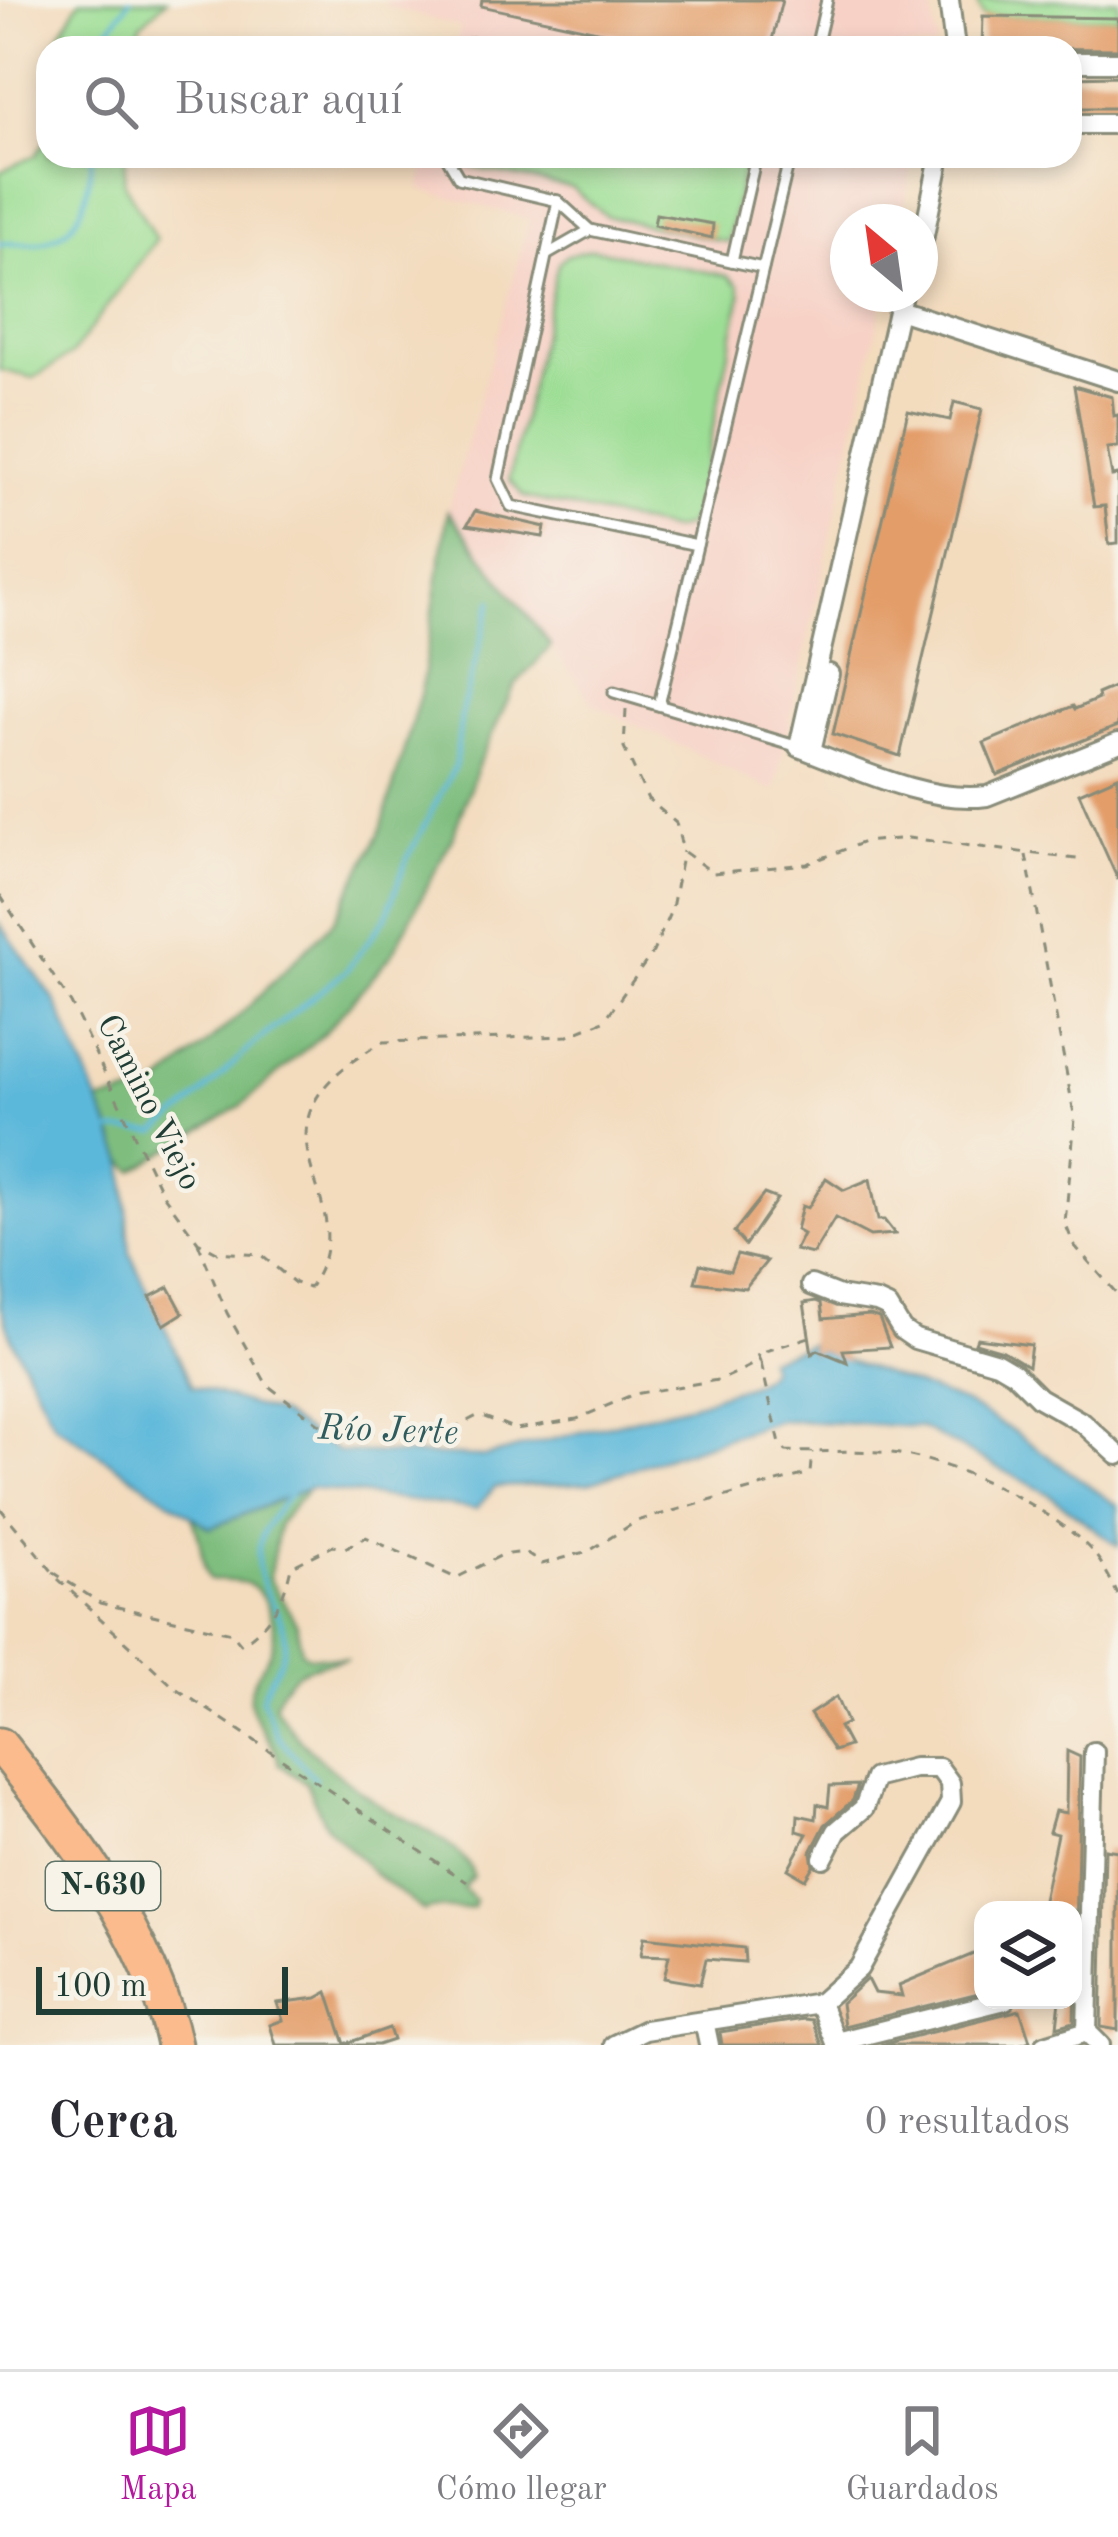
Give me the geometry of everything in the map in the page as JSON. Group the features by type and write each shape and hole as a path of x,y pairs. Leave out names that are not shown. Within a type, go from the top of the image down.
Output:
{"highway":[{"name":"N-630","path":"0,1745 64,1824 117,1909 167,2012 174,2045"}],"street":[{"path":"949,0 956,36"},
{"path":"959,0 959,36"},
{"path":"1082,62 1118,62"},
{"path":"1082,124 1118,124"},
{"path":"922,204 933,168"},
{"path":"928,204 934,168"},
{"path":"903,312 806,749 932,794 964,799 987,796 1117,746"},
{"path":"929,312 1118,381"},
{"path":"1091,372 1118,360"},
{"path":"812,1285 839,1296 877,1302 888,1307 902,1330 915,1339 1014,1372 1040,1398 1083,1423 1118,1455"},
{"path":"1082,1948 1094,1752"},
{"path":"614,2045 645,2030 820,2003 859,1968 875,1942 951,1802 950,1783 939,1768 914,1768 874,1778 864,1808 837,1831 824,1858"},
{"path":"1045,2045 1093,2039 1082,1990"},
{"path":"820,2003 837,2044 974,2008"},
{"path":"704,2020 709,2045"}],"lane":[{"path":"818,36 827,0"},
{"path":"453,168 459,178 558,201 590,230 763,268"},
{"path":"732,261 753,168"},
{"path":"659,705 787,168"},
{"path":"558,201 498,479 511,506 697,545"},
{"path":"548,254 590,230"},
{"path":"614,692 806,749"}],"path":[{"path":"198,1242 217,1252 261,1256 295,1283 309,1288 322,1270 328,1240 304,1130 312,1101 367,1051 383,1042 566,1036 604,1021 653,952 672,908 683,851 676,823 648,799 624,748 627,696"},
{"path":"683,851 713,873 807,864 864,842 908,838 1084,860"},
{"path":"1025,853 1075,1118 1065,1223 1074,1245 1118,1295"},
{"name":"Camino Viejo","path":"0,895 71,1004 162,1193 198,1242 227,1313 267,1385 322,1426 430,1439 479,1415 516,1429 577,1419 634,1394 723,1379 760,1361 758,1354 809,1336"},
{"path":"760,1361 785,1451 882,1451 973,1474 1039,1509 1090,1548 1118,1595"},
{"path":"53,1572 100,1603 232,1634 241,1643 265,1628 286,1589 291,1567 333,1546 345,1548 366,1537 457,1578 502,1556 524,1552 542,1564 589,1551 637,1521 809,1473 812,1453"},
{"path":"0,1508 53,1572 174,1688 467,1882"}],"shaded area":[{"path":"387,0 930,0 936,36 458,36 460,27 386,6"},
{"path":"425,168 911,168 904,204 830,204 830,312 880,312 774,791 595,705 448,511 530,219 420,189"}],"green space":[{"path":"80,0 167,0 141,24 138,36 59,36"},
{"path":"976,0 1118,0 1118,18 983,16"},
{"path":"35,156 36,168 125,168 124,183 156,240 72,354 34,378 0,370 0,171"},
{"path":"475,168 743,168 728,242 606,216 572,188"},
{"path":"592,249 728,276 739,285 741,295 695,513 687,526 672,530 524,497 509,479 558,264 567,255"},
{"path":"448,511 551,646 515,685 479,762 453,836 393,953 327,1030 242,1105 134,1171 124,1161 99,1102 154,1090 239,1016 334,921 380,833 421,691"},
{"path":"309,1488 279,1523 269,1579 297,1624 301,1651 308,1656 348,1659 302,1670 286,1683 275,1705 295,1734 334,1771 458,1853 473,1876 463,1888 475,1901 473,1907 424,1911 373,1872 326,1825 306,1783 279,1764 253,1712 250,1695 273,1643 272,1619 260,1594 248,1584 210,1580 191,1515 210,1528"}],"water":[{"path":"0,924 56,1002 124,1161 130,1253 192,1386 278,1413 339,1452 484,1457 707,1400 756,1382 770,1369 767,1359 810,1344 812,1353 818,1350 963,1402 1013,1431 1118,1506 1118,1546 1047,1493 920,1427 779,1420 589,1483 495,1487 476,1509 309,1488 210,1528 54,1424 11,1338 0,1303"}],"building":[{"path":"482,0 782,0 773,36 620,36 481,6"},
{"path":"983,16 1118,18 1118,49 1082,49 1082,36 982,36"},
{"path":"1118,76 1118,108 1082,108 1082,77"},
{"path":"656,214 713,224 712,238 654,225"},
{"path":"1074,386 1112,397 1114,416 1118,415 1118,447 1107,448 1112,476 1118,475 1118,543 1109,544 1105,506 1094,507"},
{"path":"954,402 982,409 900,756 833,734 908,411 950,420"},
{"path":"475,511 545,527 543,537 467,525"},
{"path":"1118,685 1118,726 997,775 984,743 1075,709"},
{"path":"1118,776 1118,880 1079,793"},
{"path":"826,1178 844,1190 870,1179 878,1220 884,1220 895,1234 870,1236 835,1218 813,1254 795,1250 803,1234 796,1230 802,1206 808,1208"},
{"path":"764,1194 777,1199 745,1245 734,1232"},
{"path":"737,1254 767,1261 745,1288 695,1282 700,1264 730,1271"},
{"path":"169,1287 183,1313 164,1325 150,1297"},
{"path":"804,1303 821,1303 823,1319 879,1318 890,1347 843,1350 847,1362 818,1350 812,1354"},
{"path":"977,1338 1031,1345 1028,1366 1003,1351 975,1343"},
{"path":"836,1697 847,1723 839,1727 849,1746 834,1751 810,1714"},
{"path":"1067,1751 1080,1757 1077,1901 1043,1901 1057,1834 1049,1832 1055,1811 1066,1813"},
{"path":"858,1785 853,1800 825,1825 811,1852 813,1866 805,1879 788,1869 807,1834 797,1831 798,1815 816,1819 817,1804 828,1807 830,1786"},
{"path":"1105,1849 1118,1851 1118,2030 1101,2027"},
{"path":"644,1937 744,1948 745,1962 706,1959 700,1984 664,1978 669,1956 641,1955"},
{"path":"974,1954 974,1994 844,2026 841,2003 867,1979 874,1993 902,1996 899,1985"},
{"path":"328,1992 345,2044 389,2028 393,2040 378,2045 276,2045 270,2025 283,2020 277,2003"},
{"path":"1059,2009 1074,2009 1074,2022 1057,2027"},
{"path":"1020,2010 1030,2041 1019,2045 880,2045"},
{"path":"812,2020 822,2045 722,2045 720,2032"}],"waterway":[{"path":"105,36 130,0"},
{"path":"0,244 40,243 66,230 81,209 90,168"},
{"path":"111,1131 156,1132 184,1111 255,1043 346,971 386,917 406,861 455,766 462,710 492,601"},
{"path":"290,1495 264,1530 258,1554 262,1581 285,1639 262,1699 278,1737 315,1779"}],"water label":[{"name":"Río Jerte","path":"388,1432"}]}
